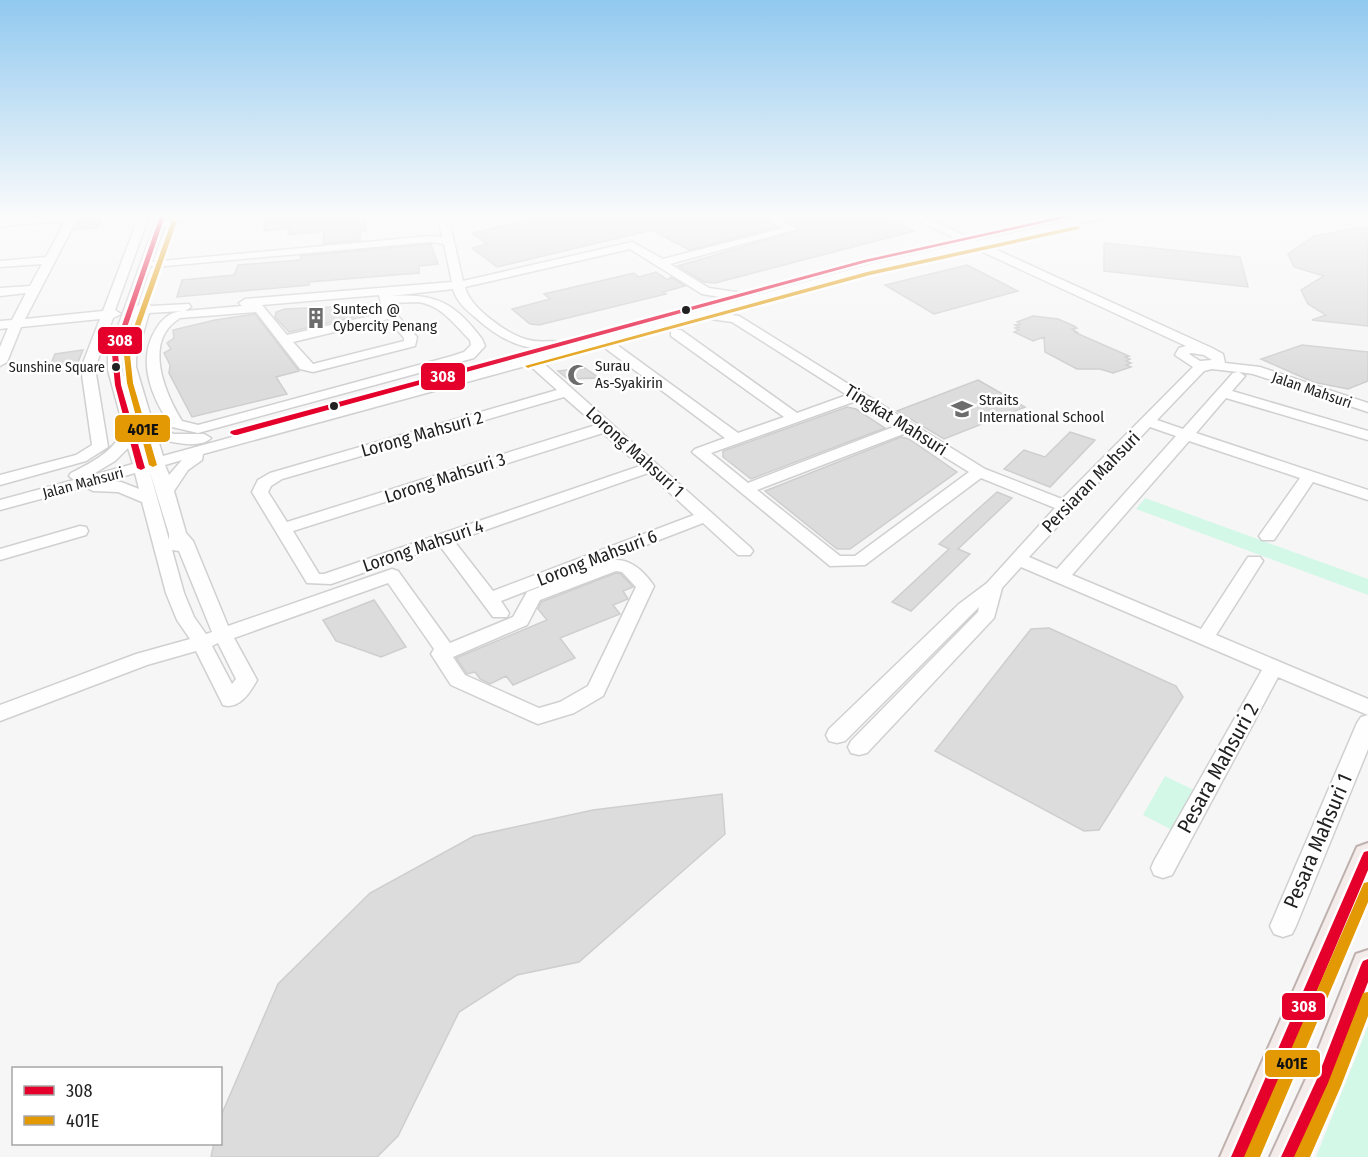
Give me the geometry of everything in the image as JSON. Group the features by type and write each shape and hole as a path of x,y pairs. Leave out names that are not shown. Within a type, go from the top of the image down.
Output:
{"main road":[{"path":"1239,1157 1316,982 1368,856"},
{"path":"1289,1157 1323,1082 1368,966"}],"street":[{"path":"0,362 16,324 44,270"},
{"path":"0,480 91,453 100,447 88,368 123,270"},
{"path":"77,476 116,454 138,428 129,358 133,311 144,270"},
{"path":"56,490 113,486 157,496 184,541 223,635 247,680 230,700 193,627 186,620 168,563 157,496 138,428 115,370 115,354 152,270"},
{"path":"456,270 460,286 506,338 528,345 557,345"},
{"path":"0,325 106,314 124,315 133,311 384,296 472,286 528,270"},
{"path":"672,270 706,291 737,300 732,318"},
{"name":"Jalan Mahsuri","path":"0,497 77,476 224,445 529,357 557,345 859,270"},
{"path":"1033,270 1168,334 1209,358"},
{"path":"460,286 469,279 490,279"},
{"path":"0,292 34,289"},
{"path":"706,291 708,298 699,310 732,318"},
{"path":"261,305 284,340 305,366 313,368 410,343 411,337 391,315 384,296"},
{"path":"261,305 170,318 165,321 153,352 152,365 177,424 198,429 457,359 469,355 478,346 476,339 439,301 384,296"},
{"name":"Jalan Mahsuri","path":"0,506 234,433 488,364 604,341 699,310"},
{"path":"284,340 391,315"},
{"path":"616,350 732,318"},
{"name":"Tingkat Mahsuri","path":"732,318 979,471 1065,506"},
{"path":"676,333 795,418"},
{"path":"1168,334 1183,356 1191,379"},
{"path":"488,364 504,355 506,338"},
{"path":"604,341 736,439"},
{"path":"1183,356 1209,358"},
{"name":"Lorong Mahsuri 1","path":"529,357 744,551"},
{"name":"Jalan Mahsuri","path":"1209,358 1257,369 1307,390 1368,407"},
{"name":"Persiaran Mahsuri","path":"837,735 966,608 993,587 1065,506 1209,358"},
{"path":"1061,576 1238,376"},
{"path":"133,382 156,377"},
{"name":"Lorong Mahsuri 2","path":"276,476 568,391"},
{"path":"1224,393 1368,436"},
{"path":"858,396 700,452 836,562 846,563 859,561 979,471"},
{"path":"1148,422 1368,495"},
{"name":"Lorong Mahsuri 3","path":"283,530 606,427"},
{"path":"138,428 184,440 234,433"},
{"path":"746,489 908,428"},
{"path":"157,496 182,467 224,445"},
{"name":"Lorong Mahsuri 4","path":"276,476 264,483 260,492 313,579 325,579 651,467"},
{"path":"1268,536 1310,476"},
{"name":"Lorong Mahsuri 6","path":"443,539 494,606 705,517"},
{"path":"0,555 80,531"},
{"path":"168,563 179,554 178,534"},
{"path":"1018,559 1368,707"},
{"path":"1205,638 1254,561"},
{"path":"615,565 628,568 645,586 596,691 567,708 538,716 458,680 441,654 446,651 520,621 533,596 615,565"},
{"path":"1,710 143,659 223,635 392,575 446,651"},
{"name":"Persiaran Mahsuri","path":"859,747 987,614 993,587"},
{"path":"143,659 179,637 186,620"},
{"name":"Pesara Mahsuri 2","path":"1163,868 1274,667"},
{"name":"Pesara Mahsuri 1","path":"1283,926 1368,723"}],"green space":[{"path":"1145,498 1368,579 1368,595 1136,509"},
{"path":"1165,776 1194,790 1172,830 1143,815"},
{"path":"1368,1026 1368,1157 1316,1157"}],"building":[{"path":"236,270 419,270 419,273 309,282 309,285 177,297 182,280 234,275"},
{"path":"684,270 765,270 715,283 704,282"},
{"path":"947,270 977,270 1018,291 934,314 885,285"},
{"path":"1243,270 1248,287 1104,271"},
{"path":"1304,270 1368,270 1368,326 1312,320 1326,315 1308,304 1301,290 1324,276"},
{"path":"656,272 668,280 671,277 685,286 663,292 666,294 539,325 530,324 512,309 550,299 544,294 634,273 639,277"},
{"name":"Suntech @ Cybercity Penang","path":"379,305 380,311 289,332 275,317 276,312 285,309"},
{"path":"255,314 299,371 276,377 287,394 192,417 169,373 170,365 164,353 171,349 167,343 174,338 173,330"},
{"path":"1033,316 1058,319 1074,326 1077,328 1072,329 1077,332 1074,332 1129,356 1125,357 1130,359 1126,361 1131,363 1126,365 1131,367 1113,373 1100,369 1077,369 1045,352 1044,337 1033,341 1014,332 1019,330 1015,328 1019,327 1015,325 1020,324 1017,322"},
{"path":"1302,345 1368,352 1368,381 1348,389 1313,382 1261,359"},
{"path":"83,350 78,362 50,366 55,354"},
{"name":"Surau As-Syakirin","path":"585,368 599,378 568,379 558,371"},
{"name":"Straits International School","path":"978,380 1025,407 944,439 897,411"},
{"path":"847,407 856,409 885,428 751,479 723,457 723,451"},
{"path":"1070,432 1095,440 1050,487 1004,469 1024,450 1045,457"},
{"path":"901,437 909,439 957,472 850,549 837,549 765,491"},
{"path":"997,492 1012,498 958,549 970,554 911,611 892,602 949,549 939,544"},
{"path":"616,573 621,574 633,587 623,591 628,599 613,605 620,614 560,638 575,658 513,685 506,676 490,684 480,679 475,672 467,674 456,658 547,620 538,609 541,602"},
{"path":"374,600 406,647 381,657 336,641 323,620"},
{"path":"1049,628 1176,686 1183,697 1099,830 1084,831 935,751 1031,629"},
{"path":"722,794 725,834 579,962 517,975 459,1012 398,1136 377,1157 211,1157 214,1145 222,1145 222,1113 278,984 370,893 474,836 593,810"}],"transit line":[{"name":"308","path":"141,468 118,385 115,354 144,270"},
{"name":"401E","path":"153,465 130,383 127,355 157,270"},
{"name":"308","path":"234,433 833,270"},
{"name":"401E","path":"528,366 883,270"},
{"name":"308","path":"1239,1157 1368,856"},
{"name":"401E","path":"1252,1157 1368,887"},
{"name":"308","path":"1289,1157 1323,1082 1368,965"},
{"name":"401E","path":"1302,1157 1334,1086 1368,998"}],"place":[{"name":"Suntech @ Cybercity Penang","path":"316,318"},
{"name":"Sunshine Square","path":"116,367"},
{"name":"Surau As-Syakirin","path":"578,375"},
{"name":"Straits International School","path":"962,409"}]}
